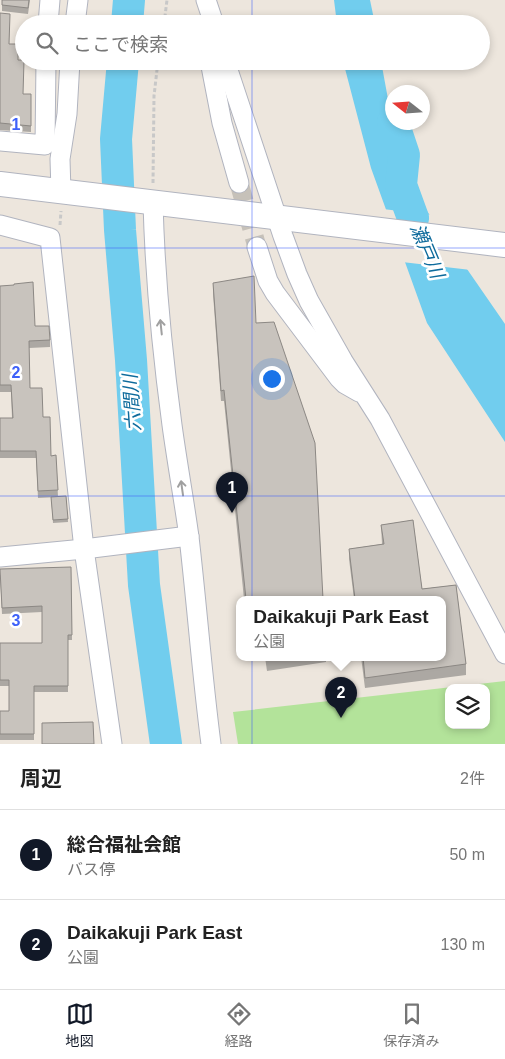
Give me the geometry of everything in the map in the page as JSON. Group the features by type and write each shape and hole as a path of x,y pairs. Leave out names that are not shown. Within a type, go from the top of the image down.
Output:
{"street":[{"path":"49,15 50,0"},
{"path":"76,15 78,0"},
{"path":"205,15 206,0"},
{"path":"206,0 211,15"},
{"path":"0,141 46,145 46,70"},
{"path":"64,192 60,159 67,114 69,70"},
{"path":"212,70 222,123 239,183"},
{"path":"228,70 282,218 297,274 309,301 343,361 380,419 505,654"},
{"path":"0,184 64,192 150,196 282,218 505,245"},
{"path":"150,196 165,365 184,536 211,744"},
{"path":"0,225 50,238 84,549 112,744"},
{"path":"257,248 268,281 275,293 338,378 364,395"},
{"path":"0,557 84,549 184,536"}],"path":[{"path":"165,15 167,0"},
{"path":"150,196 154,96 157,70"}],"green space":[{"path":"505,681 505,744 238,744 233,712 445,688 445,729 490,729 490,684 479,684"}],"water":[{"path":"334,0 370,0 373,15 336,15"},
{"path":"345,70 383,70 385,85 385,130 394,130 402,175 505,324 505,442 427,323 371,168"}],"pier":[{"path":"383,209 432,215 471,270 402,262"}],"building":[{"path":"2,0 29,0 28,8 2,5"},
{"path":"0,13 10,14 9,44 15,44 15,70 24,70 23,94 31,94 31,126 0,123"},
{"path":"254,276 256,323 274,322 315,443 323,596 246,596 224,390 221,391 213,283"},
{"path":"33,282 35,326 49,326 50,340 29,341 30,388 42,388 43,417 50,417 51,456 56,455 58,490 38,491 36,451 0,451 0,418 13,418 11,385 0,385 0,286"},
{"path":"66,496 68,519 53,520 51,497"},
{"path":"413,520 422,589 456,585 466,664 365,678 363,661 446,661 446,596 355,596 349,549 384,544 381,525"},
{"path":"71,567 72,635 68,635 68,686 34,686 34,734 0,734 0,711 9,711 9,680 0,680 0,643 42,643 42,606 2,608 0,569"},
{"path":"93,722 94,744 42,744 42,723"}],"waterway":[{"name":"六間川","path":"128,15 129,0"},
{"name":"六間川","path":"122,70 116,139 120,230 131,360 144,585 166,744"},
{"name":"瀬戸川","path":"396,130 404,155 401,185 413,218"}],"tunnel":[{"path":"239,183 257,247"}],"place":[{"name":"総合福祉会館","path":"232,513"},
{"name":"Daikakuji Park East","path":"341,718"}]}
